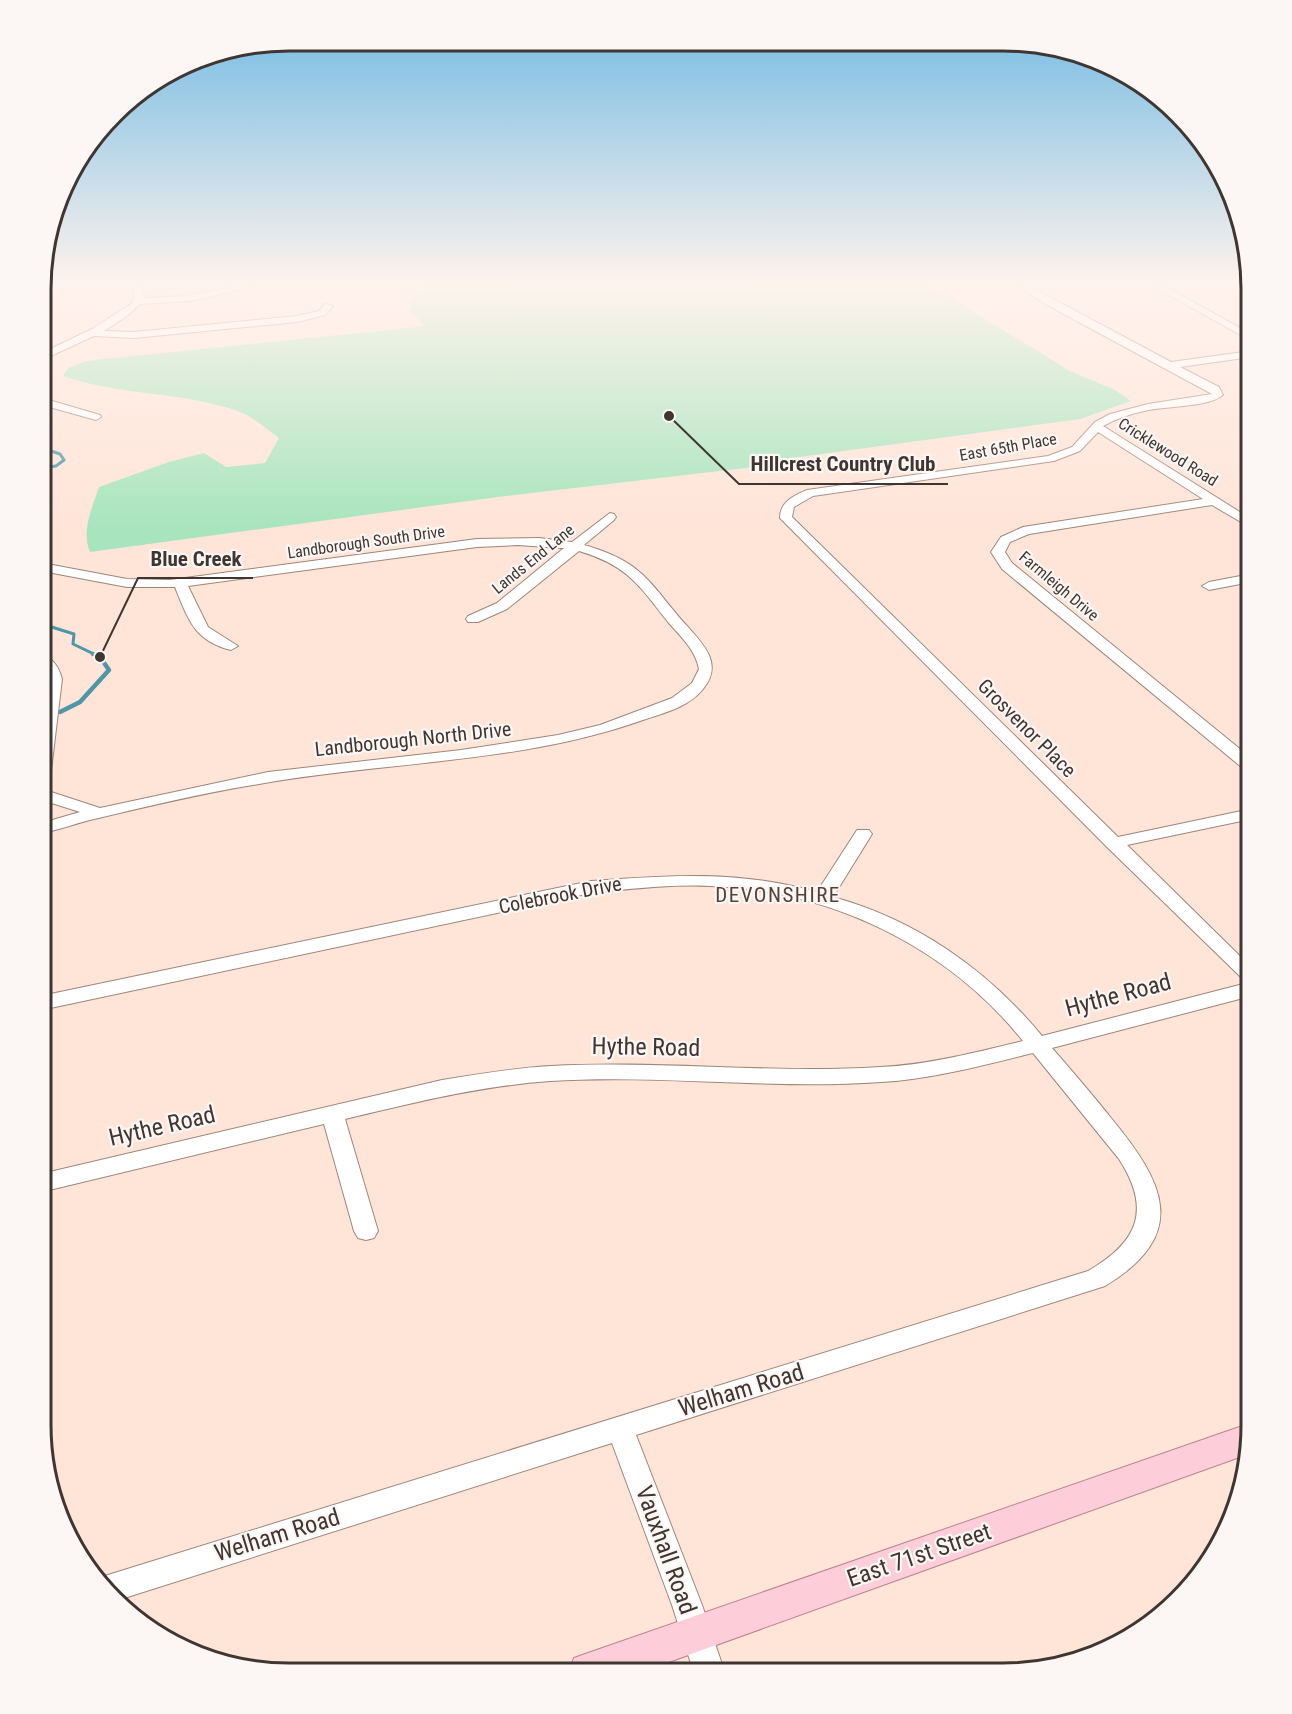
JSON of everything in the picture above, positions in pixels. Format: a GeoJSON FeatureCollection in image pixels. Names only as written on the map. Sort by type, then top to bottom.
{"type":"FeatureCollection","features":[{"type":"Feature","properties":{"kind":"main road","name":"East 71st Street"},"geometry":{"type":"LineString","coordinates":[[613,1663],[1240,1442]]}},
{"type":"Feature","properties":{"kind":"street","name":"East 65th Place"},"geometry":{"type":"LineString","coordinates":[[790,504],[807,494],[822,491],[1057,457],[1076,449],[1097,427],[1114,416],[1136,409],[1211,398],[1218,394],[1215,389],[1172,366]]}},
{"type":"Feature","properties":{"kind":"street"},"geometry":{"type":"LineString","coordinates":[[51,404],[96,417]]}},
{"type":"Feature","properties":{"kind":"street","name":"Cricklewood Road"},"geometry":{"type":"LineString","coordinates":[[1097,427],[1241,518]]}},
{"type":"Feature","properties":{"kind":"street","name":"Farmleigh Drive"},"geometry":{"type":"LineString","coordinates":[[1215,501],[1028,530],[1006,538],[1001,543],[998,552],[1007,566],[1241,758]]}},
{"type":"Feature","properties":{"kind":"street","name":"Grosvenor Place"},"geometry":{"type":"LineString","coordinates":[[790,504],[785,515],[791,526],[1241,968]]}},
{"type":"Feature","properties":{"kind":"street","name":"Lands End Lane"},"geometry":{"type":"LineString","coordinates":[[473,619],[502,606],[610,517]]}},
{"type":"Feature","properties":{"kind":"street","name":"Landborough South Drive"},"geometry":{"type":"LineString","coordinates":[[51,569],[127,583],[180,584],[477,543],[527,542],[575,547],[605,556],[629,568],[671,616]]}},
{"type":"Feature","properties":{"kind":"street"},"geometry":{"type":"LineString","coordinates":[[1209,586],[1241,580]]}},
{"type":"Feature","properties":{"kind":"street"},"geometry":{"type":"LineString","coordinates":[[180,584],[202,632],[215,641],[231,646]]}},
{"type":"Feature","properties":{"kind":"street","name":"Landborough North Drive"},"geometry":{"type":"LineString","coordinates":[[51,826],[99,813],[276,776],[477,755],[534,746],[635,719],[682,699],[697,688],[704,677],[706,669],[703,656],[671,616]]}},
{"type":"Feature","properties":{"kind":"street"},"geometry":{"type":"LineString","coordinates":[[51,668],[54,679],[51,704]]}},
{"type":"Feature","properties":{"kind":"street"},"geometry":{"type":"LineString","coordinates":[[51,797],[99,813]]}},
{"type":"Feature","properties":{"kind":"street"},"geometry":{"type":"LineString","coordinates":[[1113,843],[1241,816]]}},
{"type":"Feature","properties":{"kind":"street"},"geometry":{"type":"LineString","coordinates":[[821,900],[863,834]]}},
{"type":"Feature","properties":{"kind":"street","name":"Colebrook Drive"},"geometry":{"type":"LineString","coordinates":[[51,1001],[616,883],[668,880],[713,881],[777,889],[821,900],[893,927],[949,958],[993,994],[1037,1044]]}},
{"type":"Feature","properties":{"kind":"street","name":"Hythe Road"},"geometry":{"type":"LineString","coordinates":[[51,1181],[458,1084],[536,1074],[831,1077],[884,1075],[942,1067],[1241,992]]}},
{"type":"Feature","properties":{"kind":"street","name":"Welham Road"},"geometry":{"type":"LineString","coordinates":[[114,1586],[1096,1279],[1127,1260],[1140,1244],[1147,1227],[1149,1202],[1145,1183],[1127,1153],[1037,1044]]}},
{"type":"Feature","properties":{"kind":"street"},"geometry":{"type":"LineString","coordinates":[[332,1114],[366,1231]]}},
{"type":"Feature","properties":{"kind":"street","name":"Vauxhall Road"},"geometry":{"type":"LineString","coordinates":[[620,1428],[687,1605],[706,1663]]}},
{"type":"Feature","properties":{"kind":"green space"},"geometry":{"type":"Polygon","coordinates":[[[73,366],[1062,366],[1115,390],[1131,401],[1080,419],[784,459],[754,467],[498,497],[90,552],[87,528],[99,487],[169,462],[204,453],[226,467],[265,463],[279,438],[240,412],[196,400],[107,387],[63,376],[68,368],[73,366]]]}},
{"type":"Feature","properties":{"kind":"waterway"},"geometry":{"type":"LineString","coordinates":[[51,451],[60,454],[64,460],[51,467]]}},
{"type":"Feature","properties":{"kind":"waterway"},"geometry":{"type":"LineString","coordinates":[[51,627],[74,634],[73,644],[96,655]]}},
{"type":"Feature","properties":{"kind":"waterway"},"geometry":{"type":"LineString","coordinates":[[60,712],[80,702],[109,670],[100,657],[93,654]]}},
{"type":"Feature","properties":{"kind":"place","name":"Hillcrest Country Club"},"geometry":{"type":"Point","coordinates":[669,416]}},
{"type":"Feature","properties":{"kind":"place","name":"Blue Creek"},"geometry":{"type":"Point","coordinates":[100,657]}},
{"type":"Feature","properties":{"kind":"district","name":"DEVONSHIRE"},"geometry":{"type":"Point","coordinates":[778,895]}}]}
